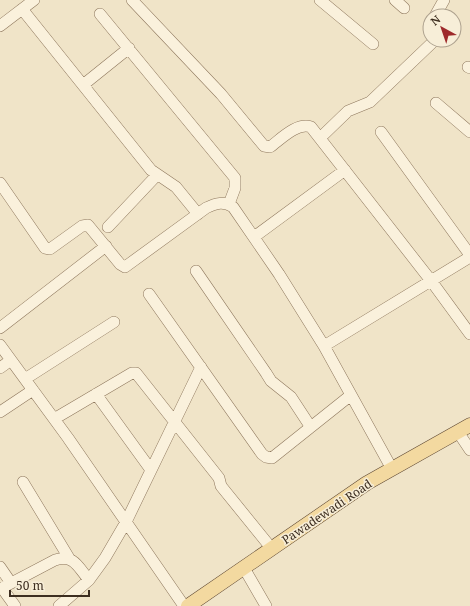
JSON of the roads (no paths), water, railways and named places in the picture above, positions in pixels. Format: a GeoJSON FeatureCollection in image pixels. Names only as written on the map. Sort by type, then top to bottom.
{"type":"FeatureCollection","features":[{"type":"Feature","properties":{"kind":"main road","name":"Pawadewadi Road"},"geometry":{"type":"LineString","coordinates":[[188,606],[367,484],[464,429]]}},
{"type":"Feature","properties":{"kind":"street"},"geometry":{"type":"LineString","coordinates":[[0,26],[34,0]]}},
{"type":"Feature","properties":{"kind":"street"},"geometry":{"type":"LineString","coordinates":[[132,0],[221,94],[264,146],[270,146],[292,131],[303,126],[311,127],[432,282],[470,334]]}},
{"type":"Feature","properties":{"kind":"street"},"geometry":{"type":"LineString","coordinates":[[320,0],[373,44]]}},
{"type":"Feature","properties":{"kind":"street"},"geometry":{"type":"LineString","coordinates":[[394,0],[404,8]]}},
{"type":"Feature","properties":{"kind":"street"},"geometry":{"type":"LineString","coordinates":[[22,9],[157,175],[176,187],[198,214]]}},
{"type":"Feature","properties":{"kind":"street"},"geometry":{"type":"LineString","coordinates":[[100,14],[235,178],[235,188],[229,204]]}},
{"type":"Feature","properties":{"kind":"street"},"geometry":{"type":"LineString","coordinates":[[83,85],[129,48]]}},
{"type":"Feature","properties":{"kind":"street"},"geometry":{"type":"LineString","coordinates":[[320,138],[348,111],[370,102],[427,48]]}},
{"type":"Feature","properties":{"kind":"street"},"geometry":{"type":"LineString","coordinates":[[436,103],[470,132]]}},
{"type":"Feature","properties":{"kind":"street"},"geometry":{"type":"LineString","coordinates":[[324,346],[432,282],[470,256],[382,132]]}},
{"type":"Feature","properties":{"kind":"street"},"geometry":{"type":"LineString","coordinates":[[254,237],[345,170]]}},
{"type":"Feature","properties":{"kind":"street"},"geometry":{"type":"LineString","coordinates":[[108,227],[157,175]]}},
{"type":"Feature","properties":{"kind":"street"},"geometry":{"type":"LineString","coordinates":[[0,183],[45,248],[50,249],[85,224],[91,226],[120,264],[125,267],[129,266],[198,214],[214,204],[229,204],[233,207],[279,274],[324,346],[392,469]]}},
{"type":"Feature","properties":{"kind":"street"},"geometry":{"type":"LineString","coordinates":[[0,328],[106,246]]}},
{"type":"Feature","properties":{"kind":"street"},"geometry":{"type":"LineString","coordinates":[[196,272],[271,381],[291,397],[310,426]]}},
{"type":"Feature","properties":{"kind":"street"},"geometry":{"type":"LineString","coordinates":[[149,294],[266,458],[272,458],[310,426],[351,395]]}},
{"type":"Feature","properties":{"kind":"street"},"geometry":{"type":"LineString","coordinates":[[25,379],[114,322]]}},
{"type":"Feature","properties":{"kind":"street"},"geometry":{"type":"LineString","coordinates":[[0,345],[54,419],[184,606]]}},
{"type":"Feature","properties":{"kind":"street"},"geometry":{"type":"LineString","coordinates":[[0,368],[11,360]]}},
{"type":"Feature","properties":{"kind":"street"},"geometry":{"type":"LineString","coordinates":[[59,606],[89,580],[105,558],[126,522],[201,367]]}},
{"type":"Feature","properties":{"kind":"street"},"geometry":{"type":"LineString","coordinates":[[54,419],[132,373],[136,373],[219,478],[221,486],[272,549]]}},
{"type":"Feature","properties":{"kind":"street"},"geometry":{"type":"LineString","coordinates":[[0,412],[33,390]]}},
{"type":"Feature","properties":{"kind":"street"},"geometry":{"type":"LineString","coordinates":[[96,394],[151,470]]}},
{"type":"Feature","properties":{"kind":"street"},"geometry":{"type":"LineString","coordinates":[[464,429],[470,450]]}},
{"type":"Feature","properties":{"kind":"street"},"geometry":{"type":"LineString","coordinates":[[23,482],[69,558],[89,580]]}},
{"type":"Feature","properties":{"kind":"street"},"geometry":{"type":"LineString","coordinates":[[4,586],[55,560],[69,558]]}},
{"type":"Feature","properties":{"kind":"street"},"geometry":{"type":"LineString","coordinates":[[0,567],[4,586],[15,606]]}},
{"type":"Feature","properties":{"kind":"street"},"geometry":{"type":"LineString","coordinates":[[244,568],[266,606]]}}]}
